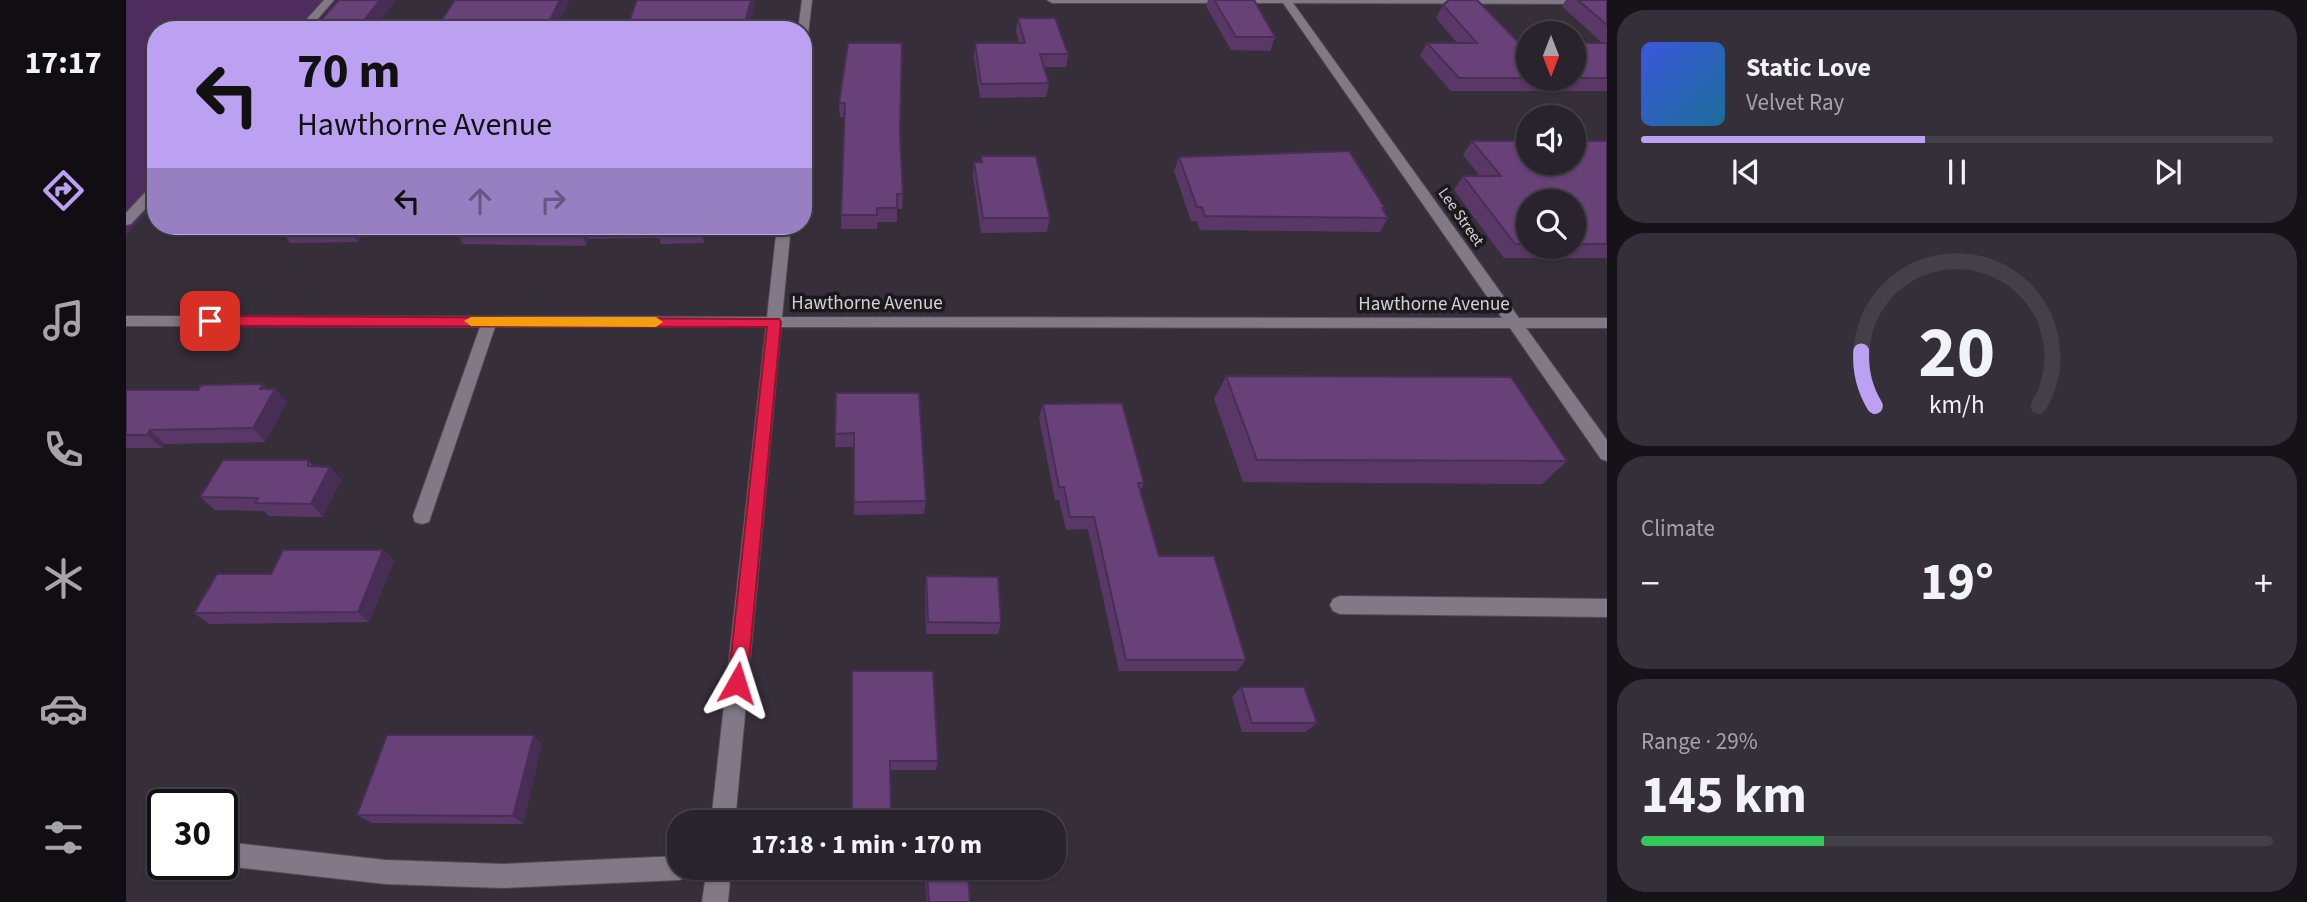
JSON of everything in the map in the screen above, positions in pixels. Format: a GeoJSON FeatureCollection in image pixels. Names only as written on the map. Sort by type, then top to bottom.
{"type":"FeatureCollection","features":[{"type":"Feature","properties":{"kind":"street"},"geometry":{"type":"LineString","coordinates":[[310,21],[329,0]]}},
{"type":"Feature","properties":{"kind":"street"},"geometry":{"type":"LineString","coordinates":[[805,21],[807,0]]}},
{"type":"Feature","properties":{"kind":"street"},"geometry":{"type":"LineString","coordinates":[[1052,0],[1607,1]]}},
{"type":"Feature","properties":{"kind":"street","name":"Lee Street"},"geometry":{"type":"LineString","coordinates":[[1286,0],[1607,454]]}},
{"type":"Feature","properties":{"kind":"street"},"geometry":{"type":"LineString","coordinates":[[126,221],[147,199]]}},
{"type":"Feature","properties":{"kind":"street"},"geometry":{"type":"LineString","coordinates":[[724,810],[783,235]]}},
{"type":"Feature","properties":{"kind":"street","name":"Hawthorne Avenue"},"geometry":{"type":"LineString","coordinates":[[126,321],[1607,323]]}},
{"type":"Feature","properties":{"kind":"street"},"geometry":{"type":"LineString","coordinates":[[422,516],[489,321]]}},
{"type":"Feature","properties":{"kind":"street"},"geometry":{"type":"LineString","coordinates":[[1340,605],[1607,608]]}},
{"type":"Feature","properties":{"kind":"street"},"geometry":{"type":"LineString","coordinates":[[238,855],[385,872],[503,876],[667,868]]}},
{"type":"Feature","properties":{"kind":"street"},"geometry":{"type":"LineString","coordinates":[[715,902],[718,880]]}},
{"type":"Feature","properties":{"kind":"shaded area"},"geometry":{"type":"Polygon","coordinates":[[[126,0],[336,0],[318,21],[147,21],[147,211],[126,235],[126,0]]]}},
{"type":"Feature","properties":{"kind":"building"},"geometry":{"type":"Polygon","coordinates":[[[339,0],[380,0],[363,21],[320,21],[339,0]]]}},
{"type":"Feature","properties":{"kind":"building"},"geometry":{"type":"Polygon","coordinates":[[[455,0],[560,0],[550,21],[441,21],[455,0]]]}},
{"type":"Feature","properties":{"kind":"building"},"geometry":{"type":"Polygon","coordinates":[[[637,0],[751,0],[745,21],[629,21],[637,0]]]}},
{"type":"Feature","properties":{"kind":"building"},"geometry":{"type":"Polygon","coordinates":[[[1214,0],[1254,0],[1275,37],[1236,37],[1214,0]]]}},
{"type":"Feature","properties":{"kind":"building"},"geometry":{"type":"Polygon","coordinates":[[[1449,0],[1477,0],[1516,40],[1516,78],[1459,78],[1427,43],[1477,43],[1443,5],[1449,0]]]}},
{"type":"Feature","properties":{"kind":"building"},"geometry":{"type":"Polygon","coordinates":[[[1578,0],[1607,0],[1607,25],[1578,0]]]}},
{"type":"Feature","properties":{"kind":"building"},"geometry":{"type":"Polygon","coordinates":[[[1018,18],[1055,18],[1068,54],[1040,54],[1049,83],[981,84],[975,43],[1025,43],[1018,18]]]}},
{"type":"Feature","properties":{"kind":"building"},"geometry":{"type":"Polygon","coordinates":[[[848,43],[902,43],[900,135],[903,194],[897,194],[897,208],[877,208],[877,215],[841,215],[845,103],[839,103],[848,43]]]}},
{"type":"Feature","properties":{"kind":"building"},"geometry":{"type":"Polygon","coordinates":[[[1586,43],[1607,43],[1607,78],[1586,78],[1586,43]]]}},
{"type":"Feature","properties":{"kind":"building"},"geometry":{"type":"Polygon","coordinates":[[[1472,141],[1516,141],[1516,175],[1586,175],[1586,141],[1607,141],[1607,244],[1586,244],[1586,189],[1516,189],[1515,244],[1463,176],[1501,176],[1472,141]]]}},
{"type":"Feature","properties":{"kind":"building"},"geometry":{"type":"Polygon","coordinates":[[[1349,151],[1385,208],[1382,208],[1388,218],[1205,216],[1202,207],[1197,207],[1179,157],[1349,151]]]}},
{"type":"Feature","properties":{"kind":"building"},"geometry":{"type":"Polygon","coordinates":[[[981,156],[1036,156],[1050,218],[983,218],[974,162],[982,162],[981,156]]]}},
{"type":"Feature","properties":{"kind":"building"},"geometry":{"type":"Polygon","coordinates":[[[1226,376],[1511,377],[1567,461],[1257,460],[1226,376]]]}},
{"type":"Feature","properties":{"kind":"building"},"geometry":{"type":"Polygon","coordinates":[[[263,384],[260,389],[275,389],[253,428],[150,430],[147,435],[126,435],[126,390],[198,390],[201,385],[263,384]]]}},
{"type":"Feature","properties":{"kind":"building"},"geometry":{"type":"Polygon","coordinates":[[[836,393],[919,393],[926,501],[854,502],[854,433],[835,434],[836,393]]]}},
{"type":"Feature","properties":{"kind":"building"},"geometry":{"type":"Polygon","coordinates":[[[1122,403],[1144,483],[1138,483],[1159,556],[1214,556],[1246,660],[1126,660],[1094,517],[1070,517],[1064,487],[1059,487],[1043,404],[1122,403]]]}},
{"type":"Feature","properties":{"kind":"building"},"geometry":{"type":"Polygon","coordinates":[[[223,460],[308,460],[308,466],[330,467],[311,504],[255,503],[258,498],[200,497],[223,460]]]}},
{"type":"Feature","properties":{"kind":"building"},"geometry":{"type":"Polygon","coordinates":[[[283,550],[383,550],[358,612],[194,613],[217,574],[271,574],[283,550]]]}},
{"type":"Feature","properties":{"kind":"building"},"geometry":{"type":"Polygon","coordinates":[[[926,576],[998,577],[1001,623],[928,622],[926,576]]]}},
{"type":"Feature","properties":{"kind":"building"},"geometry":{"type":"Polygon","coordinates":[[[852,671],[933,671],[938,761],[890,761],[891,810],[852,810],[852,671]]]}},
{"type":"Feature","properties":{"kind":"building"},"geometry":{"type":"Polygon","coordinates":[[[1241,687],[1304,687],[1317,723],[1252,723],[1241,687]]]}},
{"type":"Feature","properties":{"kind":"building"},"geometry":{"type":"Polygon","coordinates":[[[387,735],[534,735],[513,816],[357,815],[387,735]]]}},
{"type":"Feature","properties":{"kind":"building"},"geometry":{"type":"Polygon","coordinates":[[[927,880],[968,880],[970,902],[929,902],[927,880]]]}},
{"type":"Feature","properties":{"kind":"slow traffic"},"geometry":{"type":"LineString","coordinates":[[471,321],[656,322]]}},
{"type":"Feature","properties":{"kind":"route"},"geometry":{"type":"LineString","coordinates":[[210,321],[774,322],[737,683]]}}]}
